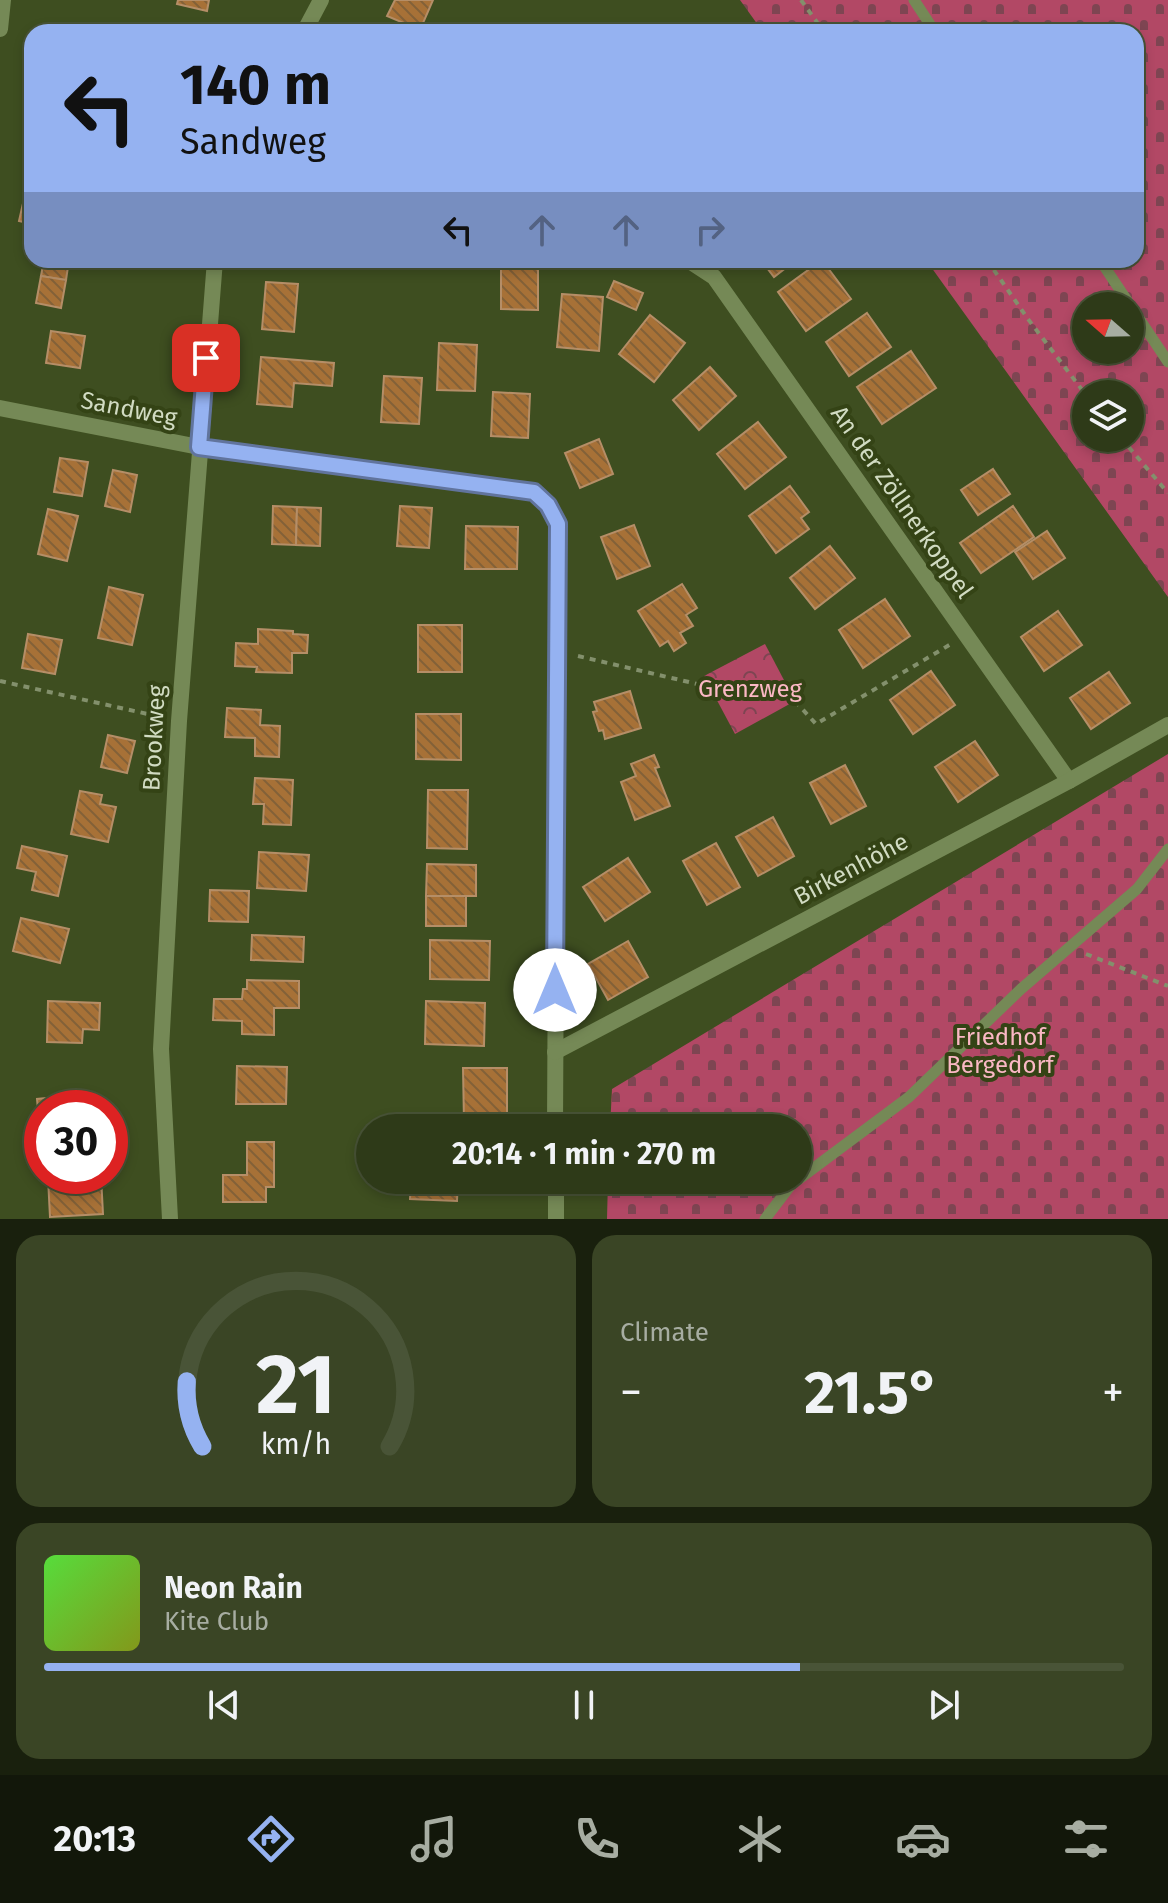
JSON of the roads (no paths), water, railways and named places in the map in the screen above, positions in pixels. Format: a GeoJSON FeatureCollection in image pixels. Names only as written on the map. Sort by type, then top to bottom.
{"type":"FeatureCollection","features":[{"type":"Feature","properties":{"kind":"street"},"geometry":{"type":"LineString","coordinates":[[0,29],[3,0]]}},
{"type":"Feature","properties":{"kind":"street"},"geometry":{"type":"LineString","coordinates":[[308,24],[321,0]]}},
{"type":"Feature","properties":{"kind":"street","name":"Brookweg"},"geometry":{"type":"LineString","coordinates":[[170,1219],[161,1049],[179,721],[214,268]]}},
{"type":"Feature","properties":{"kind":"street","name":"An der Zöllnerkoppel"},"geometry":{"type":"LineString","coordinates":[[700,268],[714,277],[1069,781]]}},
{"type":"Feature","properties":{"kind":"street","name":"Sandweg"},"geometry":{"type":"LineString","coordinates":[[0,408],[199,447],[534,492],[548,505],[558,524],[555,1052]]}},
{"type":"Feature","properties":{"kind":"street","name":"Birkenhöhe"},"geometry":{"type":"LineString","coordinates":[[555,1052],[1069,781],[1168,725]]}},
{"type":"Feature","properties":{"kind":"street"},"geometry":{"type":"LineString","coordinates":[[555,1052],[555,1114]]}},
{"type":"Feature","properties":{"kind":"street"},"geometry":{"type":"LineString","coordinates":[[556,1194],[556,1219]]}},
{"type":"Feature","properties":{"kind":"lane"},"geometry":{"type":"LineString","coordinates":[[914,0],[930,24]]}},
{"type":"Feature","properties":{"kind":"lane"},"geometry":{"type":"LineString","coordinates":[[1105,268],[1168,362]]}},
{"type":"Feature","properties":{"kind":"lane"},"geometry":{"type":"LineString","coordinates":[[765,1219],[791,1185],[909,1097],[1021,989],[1137,889],[1168,849]]}},
{"type":"Feature","properties":{"kind":"park label","name":"Grenzweg"},"geometry":{"type":"Point","coordinates":[750,689]}},
{"type":"Feature","properties":{"kind":"park label","name":"Friedhof Bergedorf"},"geometry":{"type":"Point","coordinates":[1000,1051]}}]}
